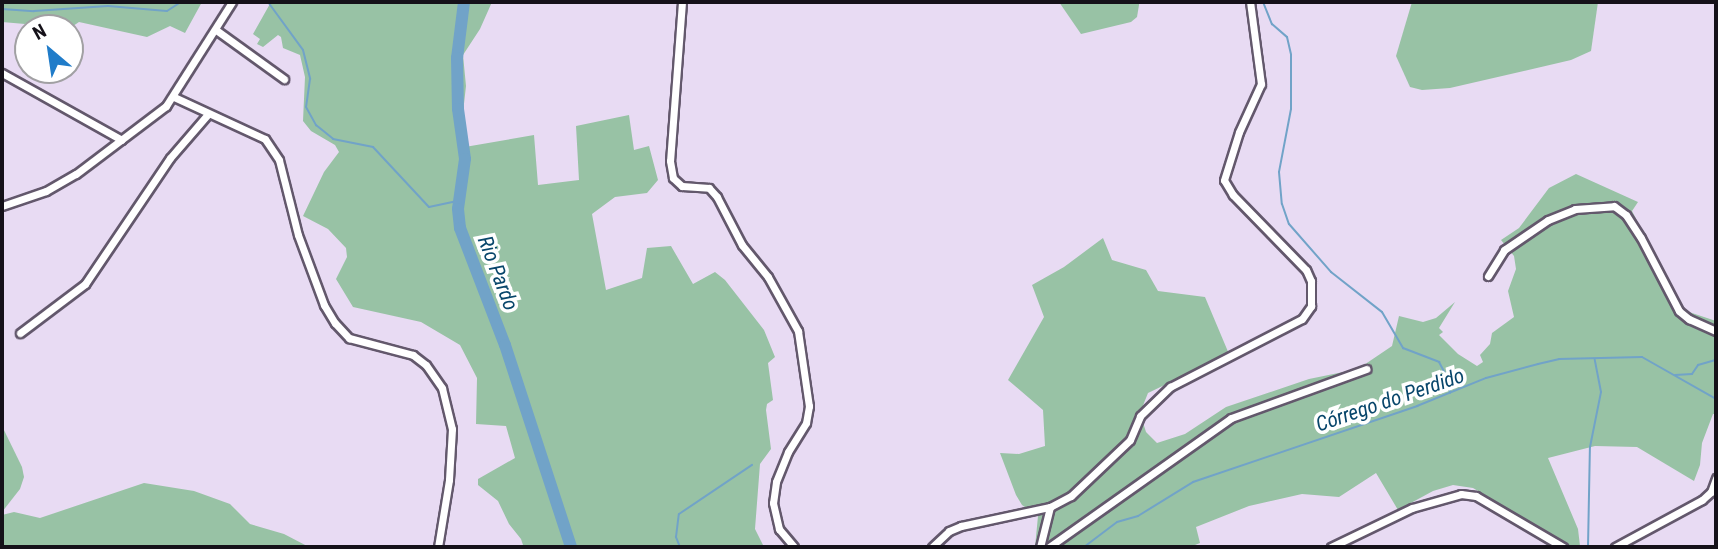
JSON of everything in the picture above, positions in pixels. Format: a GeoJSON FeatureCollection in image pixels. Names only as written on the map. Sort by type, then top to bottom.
{"type":"FeatureCollection","features":[{"type":"Feature","properties":{"kind":"street"},"geometry":{"type":"LineString","coordinates":[[2,206],[46,191],[122,140],[174,97],[232,2]]}},
{"type":"Feature","properties":{"kind":"street"},"geometry":{"type":"LineString","coordinates":[[682,2],[670,161],[673,178],[682,186],[709,188],[717,197],[742,245],[768,277],[798,331],[809,406],[806,424],[788,452],[776,482],[773,503],[779,529],[794,547]]}},
{"type":"Feature","properties":{"kind":"street"},"geometry":{"type":"LineString","coordinates":[[932,547],[949,531],[961,526],[1050,507],[1071,496],[1130,440],[1140,416],[1170,387],[1302,318],[1311,306],[1312,292],[1306,271],[1233,195],[1224,180],[1239,132],[1261,85],[1250,2]]}},
{"type":"Feature","properties":{"kind":"street"},"geometry":{"type":"LineString","coordinates":[[216,30],[284,79]]}},
{"type":"Feature","properties":{"kind":"street"},"geometry":{"type":"LineString","coordinates":[[2,73],[122,140]]}},
{"type":"Feature","properties":{"kind":"street"},"geometry":{"type":"LineString","coordinates":[[174,97],[265,139],[279,160],[298,234],[324,305],[335,323],[349,338],[413,355],[426,365],[442,388],[452,429],[449,480],[437,547]]}},
{"type":"Feature","properties":{"kind":"street"},"geometry":{"type":"LineString","coordinates":[[20,332],[85,284],[162,169],[208,114]]}},
{"type":"Feature","properties":{"kind":"street"},"geometry":{"type":"LineString","coordinates":[[1488,276],[1504,250],[1548,220],[1575,209],[1614,206],[1626,215],[1641,239],[1679,311],[1689,319],[1716,331]]}},
{"type":"Feature","properties":{"kind":"street"},"geometry":{"type":"LineString","coordinates":[[1049,547],[1231,418],[1366,369]]}},
{"type":"Feature","properties":{"kind":"street"},"geometry":{"type":"LineString","coordinates":[[1615,547],[1702,500],[1711,492],[1716,478]]}},
{"type":"Feature","properties":{"kind":"street"},"geometry":{"type":"LineString","coordinates":[[1331,547],[1412,508],[1461,494],[1476,496],[1563,547]]}},
{"type":"Feature","properties":{"kind":"street"},"geometry":{"type":"LineString","coordinates":[[1040,547],[1050,507]]}},
{"type":"Feature","properties":{"kind":"green space"},"geometry":{"type":"Polygon","coordinates":[[[2,2],[202,2],[185,33],[170,26],[147,37],[84,23],[84,14],[14,14],[14,23],[2,22],[2,2]]]}},
{"type":"Feature","properties":{"kind":"green space"},"geometry":{"type":"Polygon","coordinates":[[[271,2],[492,2],[480,29],[463,55],[466,86],[459,148],[534,135],[538,185],[579,180],[576,126],[629,115],[634,150],[649,146],[658,180],[647,193],[615,197],[592,214],[606,290],[642,278],[647,248],[671,246],[693,284],[715,272],[725,280],[764,330],[775,357],[768,363],[773,400],[767,404],[766,410],[771,449],[760,464],[755,529],[764,547],[520,547],[523,545],[521,539],[509,524],[498,501],[478,485],[478,479],[515,458],[506,426],[476,424],[477,378],[460,345],[421,322],[353,307],[336,279],[347,257],[346,248],[328,229],[303,216],[324,172],[339,152],[335,145],[311,131],[303,121],[305,77],[300,55],[283,48],[278,35],[263,47],[257,44],[260,39],[253,34],[271,2]]]}},
{"type":"Feature","properties":{"kind":"green space"},"geometry":{"type":"Polygon","coordinates":[[[1059,2],[1139,2],[1139,5],[1137,17],[1131,22],[1081,34],[1059,2]]]}},
{"type":"Feature","properties":{"kind":"green space"},"geometry":{"type":"Polygon","coordinates":[[[1412,2],[1598,2],[1591,51],[1571,60],[1450,88],[1422,90],[1410,87],[1396,56],[1412,2]]]}},
{"type":"Feature","properties":{"kind":"green space"},"geometry":{"type":"Polygon","coordinates":[[[1576,174],[1638,202],[1632,211],[1677,298],[1686,311],[1716,321],[1716,414],[1713,414],[1702,443],[1700,465],[1694,481],[1637,447],[1595,446],[1548,458],[1578,529],[1580,546],[1570,546],[1473,488],[1453,485],[1433,491],[1398,510],[1376,473],[1339,497],[1302,494],[1249,506],[1196,527],[1200,543],[1190,547],[1035,547],[1038,516],[1022,505],[1000,453],[1019,454],[1045,446],[1043,410],[1008,380],[1044,317],[1032,285],[1064,267],[1103,238],[1112,260],[1146,270],[1158,291],[1205,297],[1229,354],[1148,393],[1140,413],[1146,432],[1157,443],[1185,434],[1226,407],[1309,379],[1358,369],[1392,346],[1399,316],[1423,322],[1436,318],[1455,302],[1439,328],[1443,332],[1439,335],[1458,354],[1477,366],[1483,362],[1480,355],[1490,344],[1492,333],[1514,317],[1508,291],[1516,269],[1514,256],[1501,240],[1519,228],[1549,188],[1576,174]]]}},
{"type":"Feature","properties":{"kind":"green space"},"geometry":{"type":"Polygon","coordinates":[[[2,426],[22,467],[24,477],[20,489],[2,512],[2,426]]]}},
{"type":"Feature","properties":{"kind":"green space"},"geometry":{"type":"Polygon","coordinates":[[[144,483],[194,491],[230,504],[250,524],[284,534],[309,547],[2,547],[2,515],[14,512],[40,518],[144,483]]]}},
{"type":"Feature","properties":{"kind":"waterway"},"geometry":{"type":"LineString","coordinates":[[2,9],[34,11],[108,6],[167,11],[181,2]]}},
{"type":"Feature","properties":{"kind":"waterway"},"geometry":{"type":"LineString","coordinates":[[268,2],[303,50],[310,79],[306,107],[316,125],[333,139],[373,147],[429,207],[458,201]]}},
{"type":"Feature","properties":{"kind":"waterway","name":"Rio Pardo"},"geometry":{"type":"LineString","coordinates":[[464,2],[457,58],[458,109],[465,159],[458,209],[460,228],[505,345],[571,547]]}},
{"type":"Feature","properties":{"kind":"waterway"},"geometry":{"type":"LineString","coordinates":[[1263,2],[1272,24],[1287,37],[1291,55],[1291,109],[1279,172],[1282,204],[1289,224],[1331,272],[1382,312],[1403,348],[1439,362],[1449,381],[1450,393]]}},
{"type":"Feature","properties":{"kind":"waterway","name":"Córrego do Perdido"},"geometry":{"type":"LineString","coordinates":[[1084,547],[1117,522],[1138,516],[1193,482],[1417,406],[1486,378],[1559,359],[1642,357],[1716,399]]}},
{"type":"Feature","properties":{"kind":"waterway"},"geometry":{"type":"LineString","coordinates":[[1588,547],[1590,447],[1601,392],[1595,360]]}},
{"type":"Feature","properties":{"kind":"waterway"},"geometry":{"type":"LineString","coordinates":[[1675,375],[1692,374],[1698,365],[1716,360]]}},
{"type":"Feature","properties":{"kind":"waterway"},"geometry":{"type":"LineString","coordinates":[[680,547],[676,537],[679,514],[752,465]]}}]}
